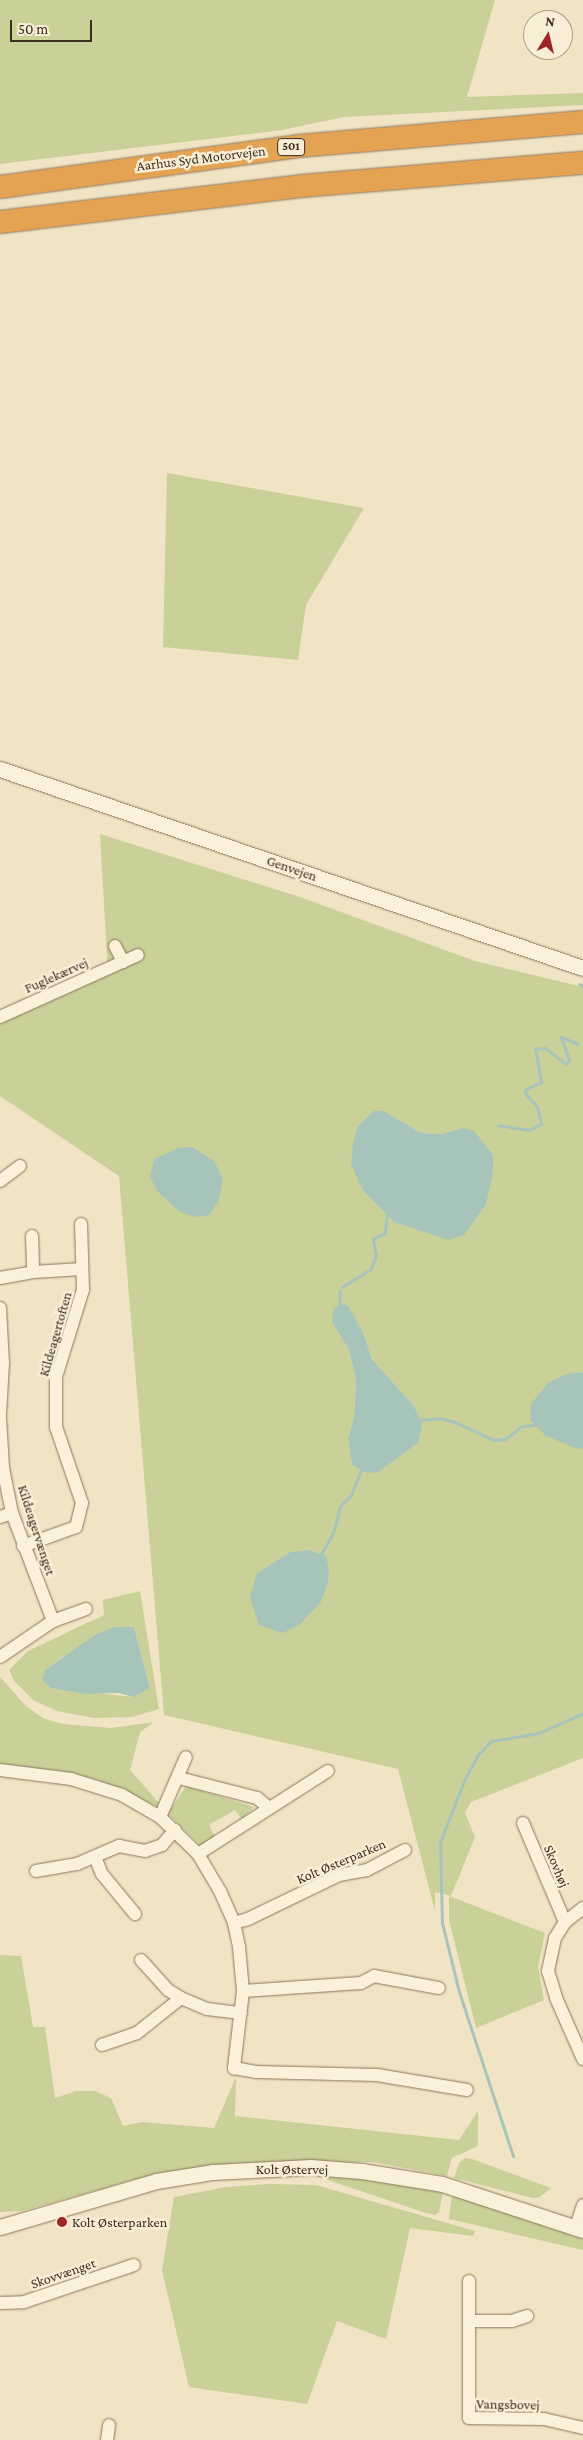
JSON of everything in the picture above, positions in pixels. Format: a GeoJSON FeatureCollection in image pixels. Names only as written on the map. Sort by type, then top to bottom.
{"type":"FeatureCollection","features":[{"type":"Feature","properties":{"kind":"highway","name":"Aarhus Syd Motorvejen"},"geometry":{"type":"LineString","coordinates":[[0,187],[298,146],[583,122]]}},
{"type":"Feature","properties":{"kind":"highway"},"geometry":{"type":"LineString","coordinates":[[0,222],[301,186],[583,163]]}},
{"type":"Feature","properties":{"kind":"street","name":"Genvejen"},"geometry":{"type":"LineString","coordinates":[[0,769],[583,968]]}},
{"type":"Feature","properties":{"kind":"street"},"geometry":{"type":"LineString","coordinates":[[115,946],[123,962]]}},
{"type":"Feature","properties":{"kind":"street","name":"Fuglekærvej"},"geometry":{"type":"LineString","coordinates":[[0,1016],[138,955]]}},
{"type":"Feature","properties":{"kind":"street"},"geometry":{"type":"LineString","coordinates":[[0,1181],[20,1166]]}},
{"type":"Feature","properties":{"kind":"street","name":"Kildeagertoften"},"geometry":{"type":"LineString","coordinates":[[23,1546],[76,1528],[82,1503],[56,1427],[56,1377],[83,1290],[80,1224]]}},
{"type":"Feature","properties":{"kind":"street"},"geometry":{"type":"LineString","coordinates":[[32,1236],[33,1272]]}},
{"type":"Feature","properties":{"kind":"street","name":"Kildeagertoften"},"geometry":{"type":"LineString","coordinates":[[0,1278],[33,1272],[82,1269]]}},
{"type":"Feature","properties":{"kind":"street","name":"Kildeagervænget"},"geometry":{"type":"LineString","coordinates":[[0,1308],[3,1363],[0,1416],[6,1515],[23,1546],[53,1621]]}},
{"type":"Feature","properties":{"kind":"street"},"geometry":{"type":"LineString","coordinates":[[0,1657],[53,1621],[86,1609]]}},
{"type":"Feature","properties":{"kind":"street"},"geometry":{"type":"LineString","coordinates":[[160,1818],[179,1778],[186,1757]]}},
{"type":"Feature","properties":{"kind":"street"},"geometry":{"type":"LineString","coordinates":[[0,1770],[96,1785],[147,1808],[175,1830],[198,1854],[220,1891],[234,1923],[243,1991],[234,2068],[256,2072],[377,2075],[467,2090]]}},
{"type":"Feature","properties":{"kind":"street"},"geometry":{"type":"LineString","coordinates":[[198,1854],[268,1807],[328,1771]]}},
{"type":"Feature","properties":{"kind":"street"},"geometry":{"type":"LineString","coordinates":[[179,1778],[257,1798],[268,1807]]}},
{"type":"Feature","properties":{"kind":"street","name":"Skovhøj"},"geometry":{"type":"LineString","coordinates":[[523,1823],[565,1922]]}},
{"type":"Feature","properties":{"kind":"street"},"geometry":{"type":"LineString","coordinates":[[36,1870],[95,1857],[119,1846],[145,1851],[162,1845],[175,1830]]}},
{"type":"Feature","properties":{"kind":"street","name":"Kolt Østerparken"},"geometry":{"type":"LineString","coordinates":[[234,1923],[248,1919],[339,1875],[366,1870],[405,1850]]}},
{"type":"Feature","properties":{"kind":"street"},"geometry":{"type":"LineString","coordinates":[[95,1857],[102,1874],[135,1914]]}},
{"type":"Feature","properties":{"kind":"street"},"geometry":{"type":"LineString","coordinates":[[583,1908],[565,1922],[550,1950],[548,1971],[556,1998],[583,2059]]}},
{"type":"Feature","properties":{"kind":"street"},"geometry":{"type":"LineString","coordinates":[[141,1960],[168,1990],[181,1998],[207,2009],[241,2013]]}},
{"type":"Feature","properties":{"kind":"street"},"geometry":{"type":"LineString","coordinates":[[243,1991],[361,1983],[374,1976],[439,1988]]}},
{"type":"Feature","properties":{"kind":"street"},"geometry":{"type":"LineString","coordinates":[[102,2045],[138,2033],[181,1998]]}},
{"type":"Feature","properties":{"kind":"street","name":"Kolt Østervej"},"geometry":{"type":"LineString","coordinates":[[0,2227],[156,2181],[214,2172],[311,2167],[362,2171],[442,2184],[579,2229]]}},
{"type":"Feature","properties":{"kind":"street"},"geometry":{"type":"LineString","coordinates":[[579,2229],[583,2205]]}},
{"type":"Feature","properties":{"kind":"street","name":"Skovvænget"},"geometry":{"type":"LineString","coordinates":[[0,2303],[24,2302],[134,2265]]}},
{"type":"Feature","properties":{"kind":"street","name":"Vangsbovej"},"geometry":{"type":"LineString","coordinates":[[469,2281],[469,2418],[534,2418],[583,2428]]}},
{"type":"Feature","properties":{"kind":"street"},"geometry":{"type":"LineString","coordinates":[[469,2321],[512,2321],[527,2316]]}},
{"type":"Feature","properties":{"kind":"street"},"geometry":{"type":"LineString","coordinates":[[107,2440],[108,2425]]}},
{"type":"Feature","properties":{"kind":"green space"},"geometry":{"type":"Polygon","coordinates":[[[0,0],[495,0],[467,97],[583,93],[583,105],[344,117],[282,130],[0,164],[0,0]]]}},
{"type":"Feature","properties":{"kind":"green space"},"geometry":{"type":"Polygon","coordinates":[[[167,473],[364,508],[306,605],[298,660],[163,647],[167,473]]]}},
{"type":"Feature","properties":{"kind":"green space"},"geometry":{"type":"Polygon","coordinates":[[[100,834],[300,897],[475,961],[583,987],[583,1372],[578,1372],[546,1436],[583,1448],[583,1758],[471,1802],[465,1813],[475,1837],[451,1896],[435,1892],[435,1911],[398,1769],[164,1715],[119,1176],[0,1096],[0,1021],[108,974],[100,834]],[[373,1111],[358,1126],[363,1191],[394,1222],[416,1228],[462,1128],[441,1134],[421,1133],[384,1111],[373,1111]],[[332,1322],[349,1350],[356,1381],[354,1416],[348,1439],[352,1465],[366,1473],[419,1442],[422,1423],[414,1406],[372,1359],[364,1335],[332,1322]],[[309,1550],[290,1552],[257,1573],[321,1602],[328,1584],[329,1570],[309,1550]]]}},
{"type":"Feature","properties":{"kind":"green space"},"geometry":{"type":"Polygon","coordinates":[[[140,1591],[159,1709],[132,1717],[94,1718],[57,1711],[33,1700],[14,1681],[9,1670],[28,1651],[104,1615],[103,1600],[140,1591]],[[134,1627],[63,1657],[45,1670],[51,1688],[133,1697],[150,1687],[134,1627]]]}},
{"type":"Feature","properties":{"kind":"green space"},"geometry":{"type":"Polygon","coordinates":[[[0,1677],[26,1706],[43,1718],[62,1724],[111,1728],[154,1722],[140,1732],[130,1770],[160,1804],[159,1807],[98,1780],[63,1772],[0,1765],[0,1677]]]}},
{"type":"Feature","properties":{"kind":"green space"},"geometry":{"type":"Polygon","coordinates":[[[186,1786],[254,1807],[242,1819],[235,1810],[209,1825],[215,1837],[200,1845],[168,1814],[186,1786]]]}},
{"type":"Feature","properties":{"kind":"green space"},"geometry":{"type":"Polygon","coordinates":[[[449,1896],[545,1933],[538,1967],[544,2000],[476,2028],[449,1920],[449,1896]]]}},
{"type":"Feature","properties":{"kind":"green space"},"geometry":{"type":"Polygon","coordinates":[[[0,1955],[21,1956],[33,2027],[45,2027],[55,2098],[76,2091],[95,2091],[111,2098],[123,2126],[142,2122],[214,2128],[236,2077],[235,2116],[459,2140],[478,2111],[478,2146],[452,2158],[447,2176],[373,2162],[238,2163],[140,2178],[22,2211],[0,2212],[0,1955]]]}},
{"type":"Feature","properties":{"kind":"green space"},"geometry":{"type":"Polygon","coordinates":[[[465,2158],[551,2188],[540,2197],[533,2198],[454,2178],[459,2163],[465,2158]]]}},
{"type":"Feature","properties":{"kind":"green space"},"geometry":{"type":"Polygon","coordinates":[[[310,2174],[383,2179],[443,2193],[439,2212],[435,2215],[426,2213],[310,2174]]]}},
{"type":"Feature","properties":{"kind":"green space"},"geometry":{"type":"Polygon","coordinates":[[[270,2184],[316,2185],[475,2231],[473,2236],[410,2228],[386,2339],[337,2321],[307,2404],[189,2387],[162,2270],[174,2197],[226,2187],[270,2184]]]}},
{"type":"Feature","properties":{"kind":"green space"},"geometry":{"type":"Polygon","coordinates":[[[452,2194],[583,2239],[583,2250],[449,2219],[452,2194]]]}},
{"type":"Feature","properties":{"kind":"water"},"geometry":{"type":"Polygon","coordinates":[[[373,1111],[384,1111],[421,1133],[441,1134],[462,1128],[474,1131],[493,1155],[493,1172],[486,1204],[464,1235],[449,1240],[394,1222],[363,1191],[351,1164],[353,1143],[358,1126],[373,1111]]]}},
{"type":"Feature","properties":{"kind":"water"},"geometry":{"type":"Polygon","coordinates":[[[192,1147],[214,1161],[223,1179],[218,1202],[209,1215],[197,1217],[180,1212],[158,1192],[150,1177],[154,1159],[178,1148],[192,1147]]]}},
{"type":"Feature","properties":{"kind":"water"},"geometry":{"type":"Polygon","coordinates":[[[344,1304],[349,1307],[364,1335],[372,1359],[414,1406],[422,1423],[419,1442],[378,1472],[366,1473],[352,1465],[348,1439],[354,1416],[356,1381],[349,1350],[332,1322],[334,1308],[344,1304]]]}},
{"type":"Feature","properties":{"kind":"water"},"geometry":{"type":"Polygon","coordinates":[[[583,1372],[583,1448],[578,1449],[546,1436],[530,1420],[531,1404],[548,1383],[567,1374],[583,1372]]]}},
{"type":"Feature","properties":{"kind":"water"},"geometry":{"type":"Polygon","coordinates":[[[309,1550],[326,1556],[329,1570],[328,1584],[321,1602],[300,1624],[283,1633],[259,1625],[250,1598],[257,1573],[290,1552],[309,1550]]]}},
{"type":"Feature","properties":{"kind":"water"},"geometry":{"type":"Polygon","coordinates":[[[114,1627],[134,1627],[150,1688],[133,1697],[119,1693],[86,1694],[51,1688],[42,1680],[45,1670],[95,1635],[114,1627]]]}},
{"type":"Feature","properties":{"kind":"waterway"},"geometry":{"type":"LineString","coordinates":[[579,984],[583,986]]}},
{"type":"Feature","properties":{"kind":"waterway"},"geometry":{"type":"LineString","coordinates":[[498,1125],[529,1130],[541,1124],[537,1107],[525,1093],[526,1089],[541,1082],[535,1049],[545,1048],[566,1064],[569,1060],[561,1037],[578,1044]]}},
{"type":"Feature","properties":{"kind":"waterway"},"geometry":{"type":"LineString","coordinates":[[342,1287],[371,1269],[376,1255],[373,1239],[385,1233],[387,1214]]}},
{"type":"Feature","properties":{"kind":"waterway"},"geometry":{"type":"LineString","coordinates":[[339,1304],[340,1291]]}},
{"type":"Feature","properties":{"kind":"waterway"},"geometry":{"type":"LineString","coordinates":[[420,1420],[440,1418],[455,1422],[494,1440],[505,1439],[522,1426],[534,1425]]}},
{"type":"Feature","properties":{"kind":"waterway"},"geometry":{"type":"LineString","coordinates":[[321,1554],[333,1533],[340,1506],[351,1495],[361,1470]]}},
{"type":"Feature","properties":{"kind":"waterway"},"geometry":{"type":"LineString","coordinates":[[513,2156],[459,1992],[442,1923],[440,1842],[465,1779],[478,1755],[491,1741],[539,1733],[583,1713]]}},
{"type":"Feature","properties":{"kind":"place","name":"Kolt Østerparken"},"geometry":{"type":"Point","coordinates":[62,2222]}}]}
